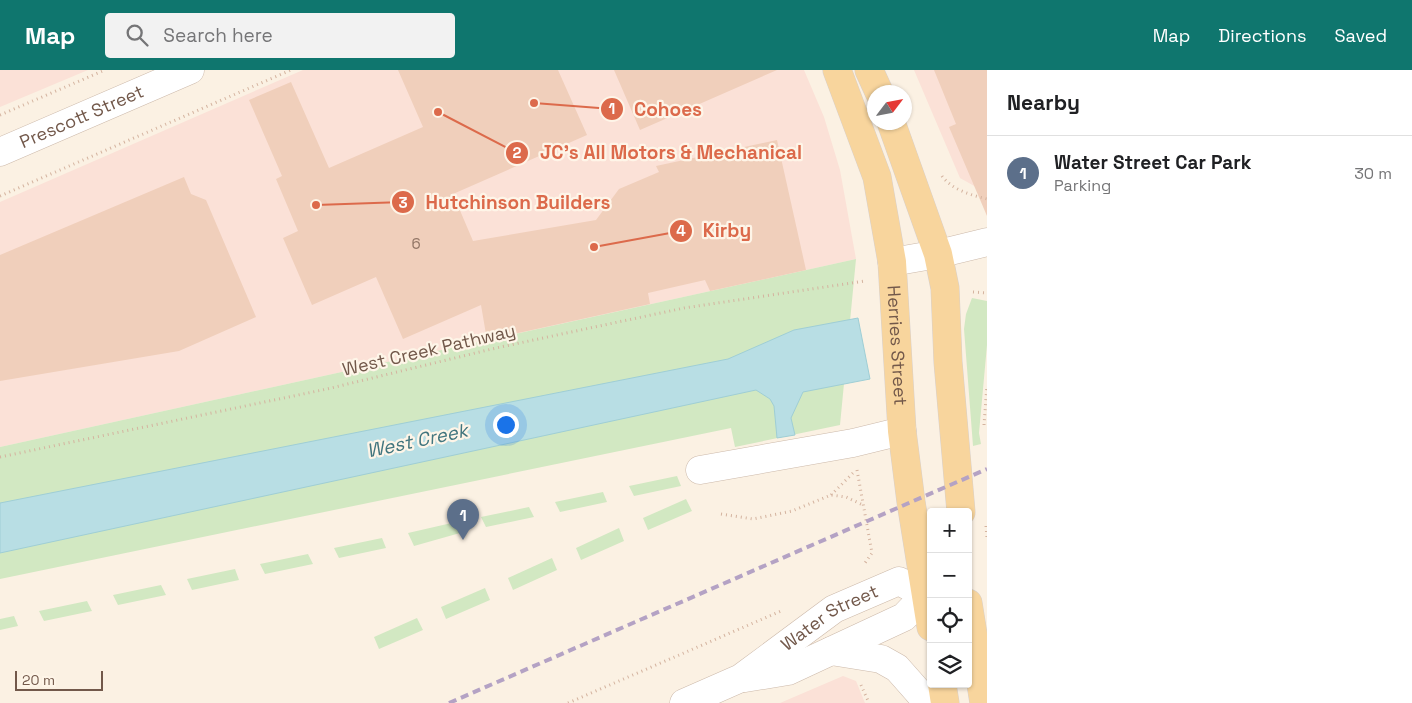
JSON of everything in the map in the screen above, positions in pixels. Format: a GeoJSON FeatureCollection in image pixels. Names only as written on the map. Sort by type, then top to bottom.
{"type":"FeatureCollection","features":[{"type":"Feature","properties":{"kind":"main road","name":"Herries Street"},"geometry":{"type":"LineString","coordinates":[[837,70],[877,177],[892,262],[902,431],[927,589]]}},
{"type":"Feature","properties":{"kind":"main road"},"geometry":{"type":"LineString","coordinates":[[869,70],[876,85]]}},
{"type":"Feature","properties":{"kind":"main road"},"geometry":{"type":"LineString","coordinates":[[894,130],[938,254],[945,288],[948,362],[961,508]]}},
{"type":"Feature","properties":{"kind":"main road"},"geometry":{"type":"LineString","coordinates":[[972,628],[984,703]]}},
{"type":"Feature","properties":{"kind":"main road"},"geometry":{"type":"LineString","coordinates":[[943,688],[945,703]]}},
{"type":"Feature","properties":{"kind":"street","name":"Prescott Street"},"geometry":{"type":"LineString","coordinates":[[0,152],[190,70]]}},
{"type":"Feature","properties":{"kind":"street"},"geometry":{"type":"LineString","coordinates":[[892,262],[938,254],[987,242]]}},
{"type":"Feature","properties":{"kind":"street"},"geometry":{"type":"LineString","coordinates":[[700,470],[853,443],[902,431]]}},
{"type":"Feature","properties":{"kind":"street","name":"Water Street"},"geometry":{"type":"LineString","coordinates":[[684,703],[741,678],[834,609],[900,581],[927,594]]}},
{"type":"Feature","properties":{"kind":"street","name":"Water Street"},"geometry":{"type":"LineString","coordinates":[[741,678],[788,671],[904,617],[927,596]]}},
{"type":"Feature","properties":{"kind":"street","name":"Water Street"},"geometry":{"type":"LineString","coordinates":[[831,650],[881,659],[898,668],[928,703]]}},
{"type":"Feature","properties":{"kind":"path"},"geometry":{"type":"LineString","coordinates":[[0,115],[105,70]]}},
{"type":"Feature","properties":{"kind":"path"},"geometry":{"type":"LineString","coordinates":[[0,196],[291,70]]}},
{"type":"Feature","properties":{"kind":"path"},"geometry":{"type":"LineString","coordinates":[[968,194],[987,199]]}},
{"type":"Feature","properties":{"kind":"path","name":"West Creek Pathway"},"geometry":{"type":"LineString","coordinates":[[0,457],[326,389],[496,348],[684,308],[867,281]]}},
{"type":"Feature","properties":{"kind":"path"},"geometry":{"type":"LineString","coordinates":[[984,429],[987,385]]}},
{"type":"Feature","properties":{"kind":"path"},"geometry":{"type":"LineString","coordinates":[[721,514],[753,519],[792,511],[831,495],[857,469]]}},
{"type":"Feature","properties":{"kind":"path"},"geometry":{"type":"LineString","coordinates":[[831,495],[846,497],[863,505]]}},
{"type":"Feature","properties":{"kind":"path"},"geometry":{"type":"LineString","coordinates":[[568,703],[782,610]]}},
{"type":"Feature","properties":{"kind":"path"},"geometry":{"type":"LineString","coordinates":[[859,682],[869,703]]}},
{"type":"Feature","properties":{"kind":"shaded area"},"geometry":{"type":"Polygon","coordinates":[[[0,70],[88,70],[0,107],[0,70]]]}},
{"type":"Feature","properties":{"kind":"shaded area"},"geometry":{"type":"Polygon","coordinates":[[[303,70],[804,70],[824,117],[840,170],[856,259],[0,447],[0,202],[303,70]]]}},
{"type":"Feature","properties":{"kind":"shaded area"},"geometry":{"type":"Polygon","coordinates":[[[914,70],[987,70],[985,192],[960,178],[914,70]]]}},
{"type":"Feature","properties":{"kind":"shaded area"},"geometry":{"type":"Polygon","coordinates":[[[843,676],[856,681],[865,703],[780,703],[843,676]]]}},
{"type":"Feature","properties":{"kind":"green space"},"geometry":{"type":"Polygon","coordinates":[[[856,259],[840,425],[735,447],[731,428],[0,579],[0,447],[856,259]]]}},
{"type":"Feature","properties":{"kind":"green space"},"geometry":{"type":"Polygon","coordinates":[[[972,298],[987,301],[987,345],[979,433],[981,444],[973,446],[964,329],[966,314],[972,298]]]}},
{"type":"Feature","properties":{"kind":"green space"},"geometry":{"type":"Polygon","coordinates":[[[677,476],[681,486],[634,496],[629,486],[677,476]]]}},
{"type":"Feature","properties":{"kind":"green space"},"geometry":{"type":"Polygon","coordinates":[[[603,492],[607,502],[560,512],[555,502],[603,492]]]}},
{"type":"Feature","properties":{"kind":"green space"},"geometry":{"type":"Polygon","coordinates":[[[686,499],[692,511],[648,530],[643,518],[686,499]]]}},
{"type":"Feature","properties":{"kind":"green space"},"geometry":{"type":"Polygon","coordinates":[[[529,507],[534,517],[486,527],[481,517],[529,507]]]}},
{"type":"Feature","properties":{"kind":"green space"},"geometry":{"type":"Polygon","coordinates":[[[456,522],[460,533],[414,546],[408,533],[456,522]]]}},
{"type":"Feature","properties":{"kind":"green space"},"geometry":{"type":"Polygon","coordinates":[[[619,528],[624,541],[581,560],[576,548],[619,528]]]}},
{"type":"Feature","properties":{"kind":"green space"},"geometry":{"type":"Polygon","coordinates":[[[382,538],[386,548],[339,558],[334,548],[382,538]]]}},
{"type":"Feature","properties":{"kind":"green space"},"geometry":{"type":"Polygon","coordinates":[[[308,554],[313,564],[265,574],[260,564],[308,554]]]}},
{"type":"Feature","properties":{"kind":"green space"},"geometry":{"type":"Polygon","coordinates":[[[552,558],[557,570],[513,590],[508,578],[552,558]]]}},
{"type":"Feature","properties":{"kind":"green space"},"geometry":{"type":"Polygon","coordinates":[[[235,569],[239,580],[192,590],[187,579],[235,569]]]}},
{"type":"Feature","properties":{"kind":"green space"},"geometry":{"type":"Polygon","coordinates":[[[161,585],[166,595],[118,605],[113,595],[161,585]]]}},
{"type":"Feature","properties":{"kind":"green space"},"geometry":{"type":"Polygon","coordinates":[[[485,588],[490,600],[446,619],[441,607],[485,588]]]}},
{"type":"Feature","properties":{"kind":"green space"},"geometry":{"type":"Polygon","coordinates":[[[87,601],[92,611],[44,621],[39,611],[87,601]]]}},
{"type":"Feature","properties":{"kind":"green space"},"geometry":{"type":"Polygon","coordinates":[[[14,616],[18,626],[0,630],[0,619],[14,616]]]}},
{"type":"Feature","properties":{"kind":"green space"},"geometry":{"type":"Polygon","coordinates":[[[417,618],[423,630],[379,649],[374,637],[417,618]]]}},
{"type":"Feature","properties":{"kind":"water","name":"West Creek"},"geometry":{"type":"Polygon","coordinates":[[[858,318],[870,379],[803,392],[791,418],[795,435],[777,438],[774,406],[770,399],[756,390],[0,553],[0,503],[728,359],[794,330],[858,318]]]}},
{"type":"Feature","properties":{"kind":"building"},"geometry":{"type":"Polygon","coordinates":[[[398,70],[558,70],[587,135],[453,194],[473,241],[596,220],[619,189],[659,172],[656,166],[777,140],[806,270],[710,291],[705,280],[648,293],[650,304],[487,340],[481,305],[403,339],[376,277],[312,305],[283,238],[298,231],[276,179],[282,176],[249,100],[291,82],[329,168],[423,127],[398,70]]]}},
{"type":"Feature","properties":{"kind":"building"},"geometry":{"type":"Polygon","coordinates":[[[614,70],[777,70],[640,130],[614,70]]]}},
{"type":"Feature","properties":{"kind":"building"},"geometry":{"type":"Polygon","coordinates":[[[934,70],[987,70],[987,216],[949,127],[956,124],[934,70]]]}},
{"type":"Feature","properties":{"kind":"building"},"geometry":{"type":"Polygon","coordinates":[[[184,177],[191,194],[206,200],[256,317],[179,351],[0,381],[0,255],[184,177]]]}},
{"type":"Feature","properties":{"kind":"railway"},"geometry":{"type":"LineString","coordinates":[[449,703],[987,469]]}},
{"type":"Feature","properties":{"kind":"place","name":"Cohoes"},"geometry":{"type":"Point","coordinates":[534,103]}},
{"type":"Feature","properties":{"kind":"place","name":"JC's All Motors & Mechanical"},"geometry":{"type":"Point","coordinates":[438,112]}},
{"type":"Feature","properties":{"kind":"place","name":"Hutchinson Builders"},"geometry":{"type":"Point","coordinates":[316,205]}},
{"type":"Feature","properties":{"kind":"place","name":"Kirby"},"geometry":{"type":"Point","coordinates":[594,247]}},
{"type":"Feature","properties":{"kind":"place","name":"Water Street Car Park"},"geometry":{"type":"Point","coordinates":[463,540]}}]}
